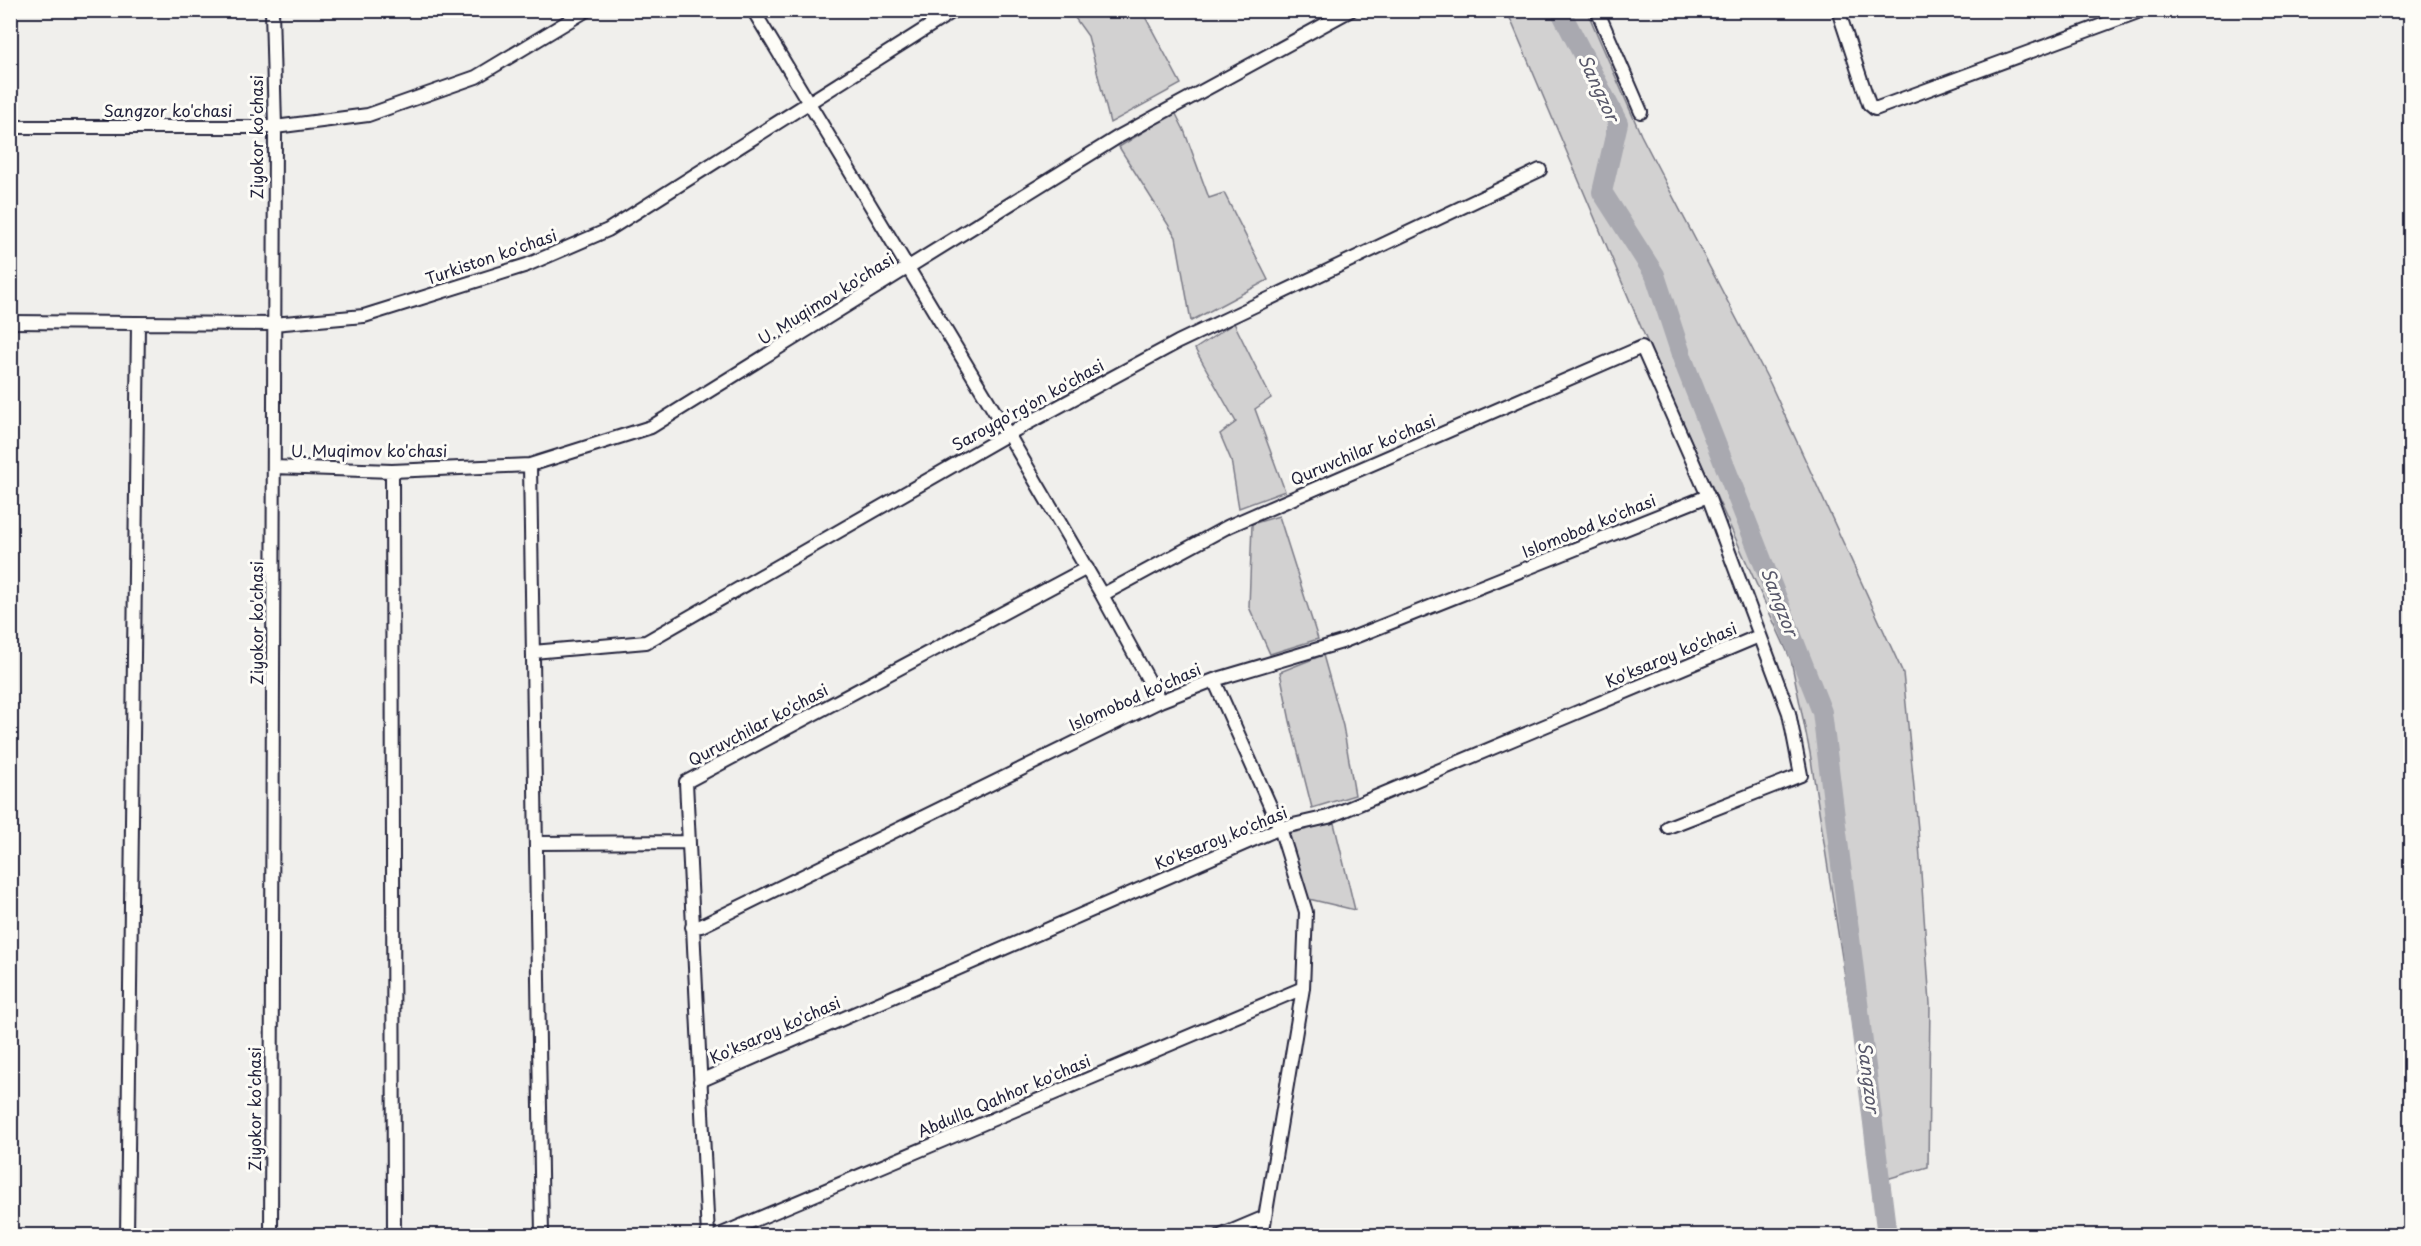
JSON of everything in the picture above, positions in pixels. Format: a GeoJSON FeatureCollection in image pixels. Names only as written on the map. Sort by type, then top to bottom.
{"type":"FeatureCollection","features":[{"type":"Feature","properties":{"kind":"street","name":"Ziyokor ko'chasi"},"geometry":{"type":"LineString","coordinates":[[271,1236],[275,127],[272,10]]}},
{"type":"Feature","properties":{"kind":"street","name":"Sangzor ko'chasi"},"geometry":{"type":"LineString","coordinates":[[10,127],[275,127],[368,115],[476,77],[587,10]]}},
{"type":"Feature","properties":{"kind":"street"},"geometry":{"type":"LineString","coordinates":[[753,10],[1087,568],[1160,701]]}},
{"type":"Feature","properties":{"kind":"street","name":"Turkiston ko'chasi"},"geometry":{"type":"LineString","coordinates":[[10,322],[273,324],[364,316],[527,265],[608,230],[955,10]]}},
{"type":"Feature","properties":{"kind":"street","name":"U. Muqimov ko'chasi"},"geometry":{"type":"LineString","coordinates":[[274,467],[392,471],[530,465],[651,427],[1119,137],[1351,10]]}},
{"type":"Feature","properties":{"kind":"street"},"geometry":{"type":"LineString","coordinates":[[1597,10],[1641,112]]}},
{"type":"Feature","properties":{"kind":"street"},"geometry":{"type":"LineString","coordinates":[[1838,10],[1869,104],[1875,109],[2143,10]]}},
{"type":"Feature","properties":{"kind":"street","name":"Saroyqo'rg'on ko'chasi"},"geometry":{"type":"LineString","coordinates":[[533,652],[646,642],[1008,434],[1178,342],[1540,170]]}},
{"type":"Feature","properties":{"kind":"street"},"geometry":{"type":"LineString","coordinates":[[126,1236],[138,324]]}},
{"type":"Feature","properties":{"kind":"street","name":"Quruvchilar ko'chasi"},"geometry":{"type":"LineString","coordinates":[[1102,594],[1229,526],[1641,348],[1708,496]]}},
{"type":"Feature","properties":{"kind":"street"},"geometry":{"type":"LineString","coordinates":[[530,465],[542,1236]]}},
{"type":"Feature","properties":{"kind":"street"},"geometry":{"type":"LineString","coordinates":[[392,471],[394,1236]]}},
{"type":"Feature","properties":{"kind":"street"},"geometry":{"type":"LineString","coordinates":[[1668,827],[1801,775],[1789,713],[1758,636],[1708,496]]}},
{"type":"Feature","properties":{"kind":"street","name":"Islomobod ko'chasi"},"geometry":{"type":"LineString","coordinates":[[692,927],[701,926],[1160,701],[1214,680],[1342,642],[1708,496]]}},
{"type":"Feature","properties":{"kind":"street","name":"Quruvchilar ko'chasi"},"geometry":{"type":"LineString","coordinates":[[708,1236],[686,782],[1087,568]]}},
{"type":"Feature","properties":{"kind":"street","name":"Ko'ksaroy ko'chasi"},"geometry":{"type":"LineString","coordinates":[[700,1081],[1280,828],[1328,817],[1758,636]]}},
{"type":"Feature","properties":{"kind":"street"},"geometry":{"type":"LineString","coordinates":[[1214,680],[1280,828],[1306,912],[1303,988],[1262,1236]]}},
{"type":"Feature","properties":{"kind":"street"},"geometry":{"type":"LineString","coordinates":[[536,843],[688,842]]}},
{"type":"Feature","properties":{"kind":"street","name":"Abdulla Qahhor ko'chasi"},"geometry":{"type":"LineString","coordinates":[[717,1236],[1303,988]]}},
{"type":"Feature","properties":{"kind":"street"},"geometry":{"type":"LineString","coordinates":[[1220,1236],[1266,1217]]}},
{"type":"Feature","properties":{"kind":"shaded area"},"geometry":{"type":"Polygon","coordinates":[[[1070,11],[1142,11],[1181,84],[1110,123],[1088,36],[1070,11]]]}},
{"type":"Feature","properties":{"kind":"shaded area"},"geometry":{"type":"Polygon","coordinates":[[[1507,11],[1587,11],[1641,135],[1770,383],[1903,673],[1918,829],[1930,1004],[1928,1167],[1873,1183],[1850,1009],[1810,753],[1791,660],[1666,386],[1507,11]]]}},
{"type":"Feature","properties":{"kind":"shaded area"},"geometry":{"type":"Polygon","coordinates":[[[1175,112],[1209,198],[1224,193],[1268,280],[1191,321],[1176,237],[1119,147],[1175,112]]]}},
{"type":"Feature","properties":{"kind":"shaded area"},"geometry":{"type":"Polygon","coordinates":[[[1234,323],[1271,398],[1255,409],[1285,491],[1239,508],[1231,460],[1220,434],[1236,422],[1195,349],[1234,323]]]}},
{"type":"Feature","properties":{"kind":"shaded area"},"geometry":{"type":"Polygon","coordinates":[[[1279,516],[1318,639],[1270,654],[1249,607],[1252,524],[1279,516]]]}},
{"type":"Feature","properties":{"kind":"shaded area"},"geometry":{"type":"Polygon","coordinates":[[[1323,655],[1343,726],[1355,795],[1312,808],[1280,672],[1323,655]]]}},
{"type":"Feature","properties":{"kind":"shaded area"},"geometry":{"type":"Polygon","coordinates":[[[1334,823],[1355,910],[1305,898],[1286,833],[1334,823]]]}},
{"type":"Feature","properties":{"kind":"waterway","name":"Sangzor"},"geometry":{"type":"LineString","coordinates":[[1560,10],[1618,123],[1602,192],[1655,275],[1683,360],[1822,712],[1887,1236]]}}]}
